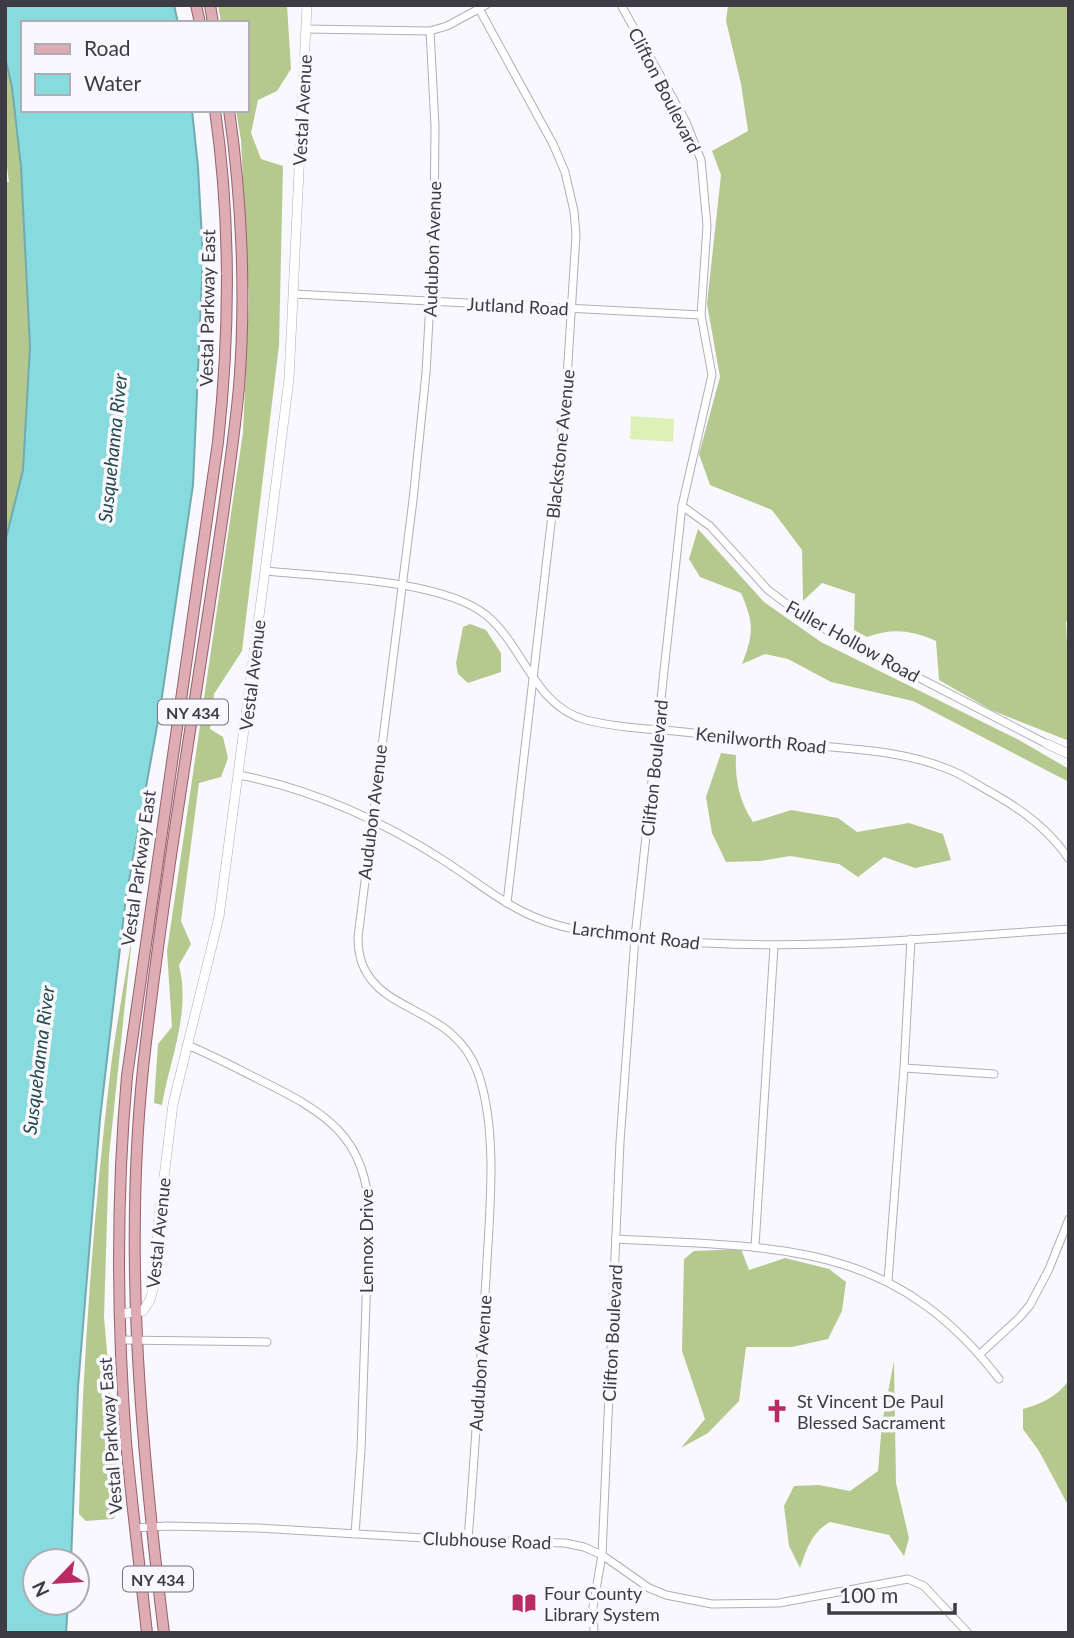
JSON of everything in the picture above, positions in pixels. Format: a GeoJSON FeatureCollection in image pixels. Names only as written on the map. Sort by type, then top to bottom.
{"type":"FeatureCollection","features":[{"type":"Feature","properties":{"kind":"main road","name":"Vestal Parkway East"},"geometry":{"type":"LineString","coordinates":[[148,1633],[126,1443],[120,1314],[120,1179],[127,1076],[224,388],[227,224],[215,112]]}},
{"type":"Feature","properties":{"kind":"main road","name":"Vestal Parkway East"},"geometry":{"type":"LineString","coordinates":[[164,1633],[152,1526],[135,1313],[136,1163],[146,1042],[226,494],[239,385],[240,232],[229,112]]}},
{"type":"Feature","properties":{"kind":"street","name":"Vestal Avenue"},"geometry":{"type":"LineString","coordinates":[[135,1313],[146,1308],[154,1286],[168,1133],[219,918],[239,775],[289,379],[307,5]]}},
{"type":"Feature","properties":{"kind":"street","name":"Clifton Boulevard"},"geometry":{"type":"LineString","coordinates":[[594,1633],[593,1607],[602,1555],[620,1142],[635,937],[682,506],[712,375],[701,315],[707,226],[701,160],[686,122],[621,5]]}},
{"type":"Feature","properties":{"kind":"street"},"geometry":{"type":"LineString","coordinates":[[307,29],[430,31],[447,26],[480,7]]}},
{"type":"Feature","properties":{"kind":"street","name":"Blackstone Avenue"},"geometry":{"type":"LineString","coordinates":[[480,7],[553,144],[565,172],[576,235],[566,394],[507,903]]}},
{"type":"Feature","properties":{"kind":"street","name":"Audubon Avenue"},"geometry":{"type":"LineString","coordinates":[[430,31],[435,126],[431,301],[426,373],[358,937],[364,969],[379,987],[443,1025],[458,1039],[478,1070],[489,1118],[489,1223],[468,1539]]}},
{"type":"Feature","properties":{"kind":"street","name":"Jutland Road"},"geometry":{"type":"LineString","coordinates":[[294,294],[701,315]]}},
{"type":"Feature","properties":{"kind":"street","name":"Fuller Hollow Road"},"geometry":{"type":"LineString","coordinates":[[682,506],[710,526],[768,590],[811,622],[1047,744]]}},
{"type":"Feature","properties":{"kind":"street","name":"Kenilworth Road"},"geometry":{"type":"LineString","coordinates":[[265,571],[402,585],[446,595],[474,607],[507,636],[538,687],[550,700],[575,716],[615,725],[658,730],[869,750],[911,758],[955,772],[1010,803],[1037,822],[1056,840],[1069,859]]}},
{"type":"Feature","properties":{"kind":"street"},"geometry":{"type":"LineString","coordinates":[[1047,744],[1069,754]]}},
{"type":"Feature","properties":{"kind":"street","name":"Larchmont Road"},"geometry":{"type":"LineString","coordinates":[[239,775],[328,802],[371,820],[443,860],[507,903],[554,924],[708,945],[774,946],[1069,929]]}},
{"type":"Feature","properties":{"kind":"street"},"geometry":{"type":"LineString","coordinates":[[888,1281],[911,939]]}},
{"type":"Feature","properties":{"kind":"street"},"geometry":{"type":"LineString","coordinates":[[755,1247],[774,946]]}},
{"type":"Feature","properties":{"kind":"street","name":"Lennox Drive"},"geometry":{"type":"LineString","coordinates":[[187,1045],[315,1110],[348,1141],[361,1166],[366,1182],[369,1213],[361,1450],[355,1534]]}},
{"type":"Feature","properties":{"kind":"street"},"geometry":{"type":"LineString","coordinates":[[904,1068],[994,1074]]}},
{"type":"Feature","properties":{"kind":"street"},"geometry":{"type":"LineString","coordinates":[[980,1354],[1030,1305],[1065,1243],[1069,1219]]}},
{"type":"Feature","properties":{"kind":"street"},"geometry":{"type":"LineString","coordinates":[[616,1239],[755,1247],[841,1262],[888,1281],[946,1320],[980,1354],[999,1379]]}},
{"type":"Feature","properties":{"kind":"street"},"geometry":{"type":"LineString","coordinates":[[120,1314],[135,1313]]}},
{"type":"Feature","properties":{"kind":"street"},"geometry":{"type":"LineString","coordinates":[[121,1340],[268,1342]]}},
{"type":"Feature","properties":{"kind":"street","name":"Clubhouse Road"},"geometry":{"type":"LineString","coordinates":[[135,1528],[258,1528],[468,1539],[546,1540],[584,1547],[602,1555],[649,1588],[666,1595],[712,1604],[779,1603],[908,1579],[924,1586],[968,1633]]}},
{"type":"Feature","properties":{"kind":"green space"},"geometry":{"type":"Polygon","coordinates":[[[218,5],[287,5],[291,69],[277,91],[258,100],[251,133],[261,159],[283,166],[279,345],[242,651],[214,694],[210,729],[223,737],[228,758],[221,777],[199,783],[181,921],[191,944],[179,965],[183,1001],[181,1018],[162,1105],[154,1103],[158,1044],[172,1027],[167,951],[243,432],[249,299],[241,140],[236,112],[248,112],[248,21],[221,21],[218,5]]]}},
{"type":"Feature","properties":{"kind":"green space"},"geometry":{"type":"Polygon","coordinates":[[[728,5],[1069,5],[1069,619],[1066,622],[1069,647],[1069,741],[991,710],[939,680],[936,641],[918,634],[902,632],[885,632],[867,637],[854,630],[855,594],[822,583],[803,601],[802,550],[772,510],[710,485],[699,454],[720,377],[707,304],[721,175],[712,151],[748,131],[741,84],[726,21],[728,5]]]}},
{"type":"Feature","properties":{"kind":"green space"},"geometry":{"type":"Polygon","coordinates":[[[5,57],[12,87],[21,167],[30,347],[23,470],[5,542],[5,182],[9,182],[5,167],[5,57]]]}},
{"type":"Feature","properties":{"kind":"green space"},"geometry":{"type":"Polygon","coordinates":[[[631,416],[674,419],[673,442],[630,439],[631,416]]]}},
{"type":"Feature","properties":{"kind":"green space"},"geometry":{"type":"Polygon","coordinates":[[[698,529],[764,602],[821,642],[1019,740],[1069,769],[1069,782],[913,701],[831,682],[788,659],[765,654],[742,664],[751,628],[748,612],[741,593],[700,577],[689,559],[698,529]]]}},
{"type":"Feature","properties":{"kind":"green space"},"geometry":{"type":"Polygon","coordinates":[[[470,624],[486,630],[501,653],[501,672],[468,683],[458,674],[456,663],[463,627],[470,624]]]}},
{"type":"Feature","properties":{"kind":"green space"},"geometry":{"type":"Polygon","coordinates":[[[721,753],[736,755],[739,790],[753,822],[791,810],[838,818],[857,832],[909,823],[943,834],[951,860],[915,868],[884,857],[858,877],[839,864],[790,856],[761,861],[726,862],[712,833],[706,797],[721,753]]]}},
{"type":"Feature","properties":{"kind":"green space"},"geometry":{"type":"Polygon","coordinates":[[[133,928],[109,1156],[104,1317],[121,1510],[113,1519],[86,1521],[79,1514],[86,1349],[98,1184],[115,1037],[133,928]]]}},
{"type":"Feature","properties":{"kind":"green space"},"geometry":{"type":"Polygon","coordinates":[[[741,1249],[749,1270],[785,1258],[829,1269],[846,1282],[842,1311],[828,1339],[792,1347],[746,1347],[739,1401],[708,1433],[681,1448],[705,1419],[682,1351],[684,1259],[694,1251],[741,1249]]]}},
{"type":"Feature","properties":{"kind":"green space"},"geometry":{"type":"Polygon","coordinates":[[[894,1361],[896,1483],[909,1538],[904,1556],[889,1535],[830,1522],[814,1536],[800,1568],[789,1546],[784,1506],[794,1486],[819,1485],[850,1491],[878,1471],[882,1423],[894,1361]]]}},
{"type":"Feature","properties":{"kind":"green space"},"geometry":{"type":"Polygon","coordinates":[[[1069,1380],[1069,1507],[1039,1451],[1023,1429],[1023,1409],[1048,1399],[1069,1380]]]}},
{"type":"Feature","properties":{"kind":"water","name":"Susquehanna River"},"geometry":{"type":"Polygon","coordinates":[[[5,5],[174,5],[178,21],[21,21],[21,112],[192,112],[203,257],[193,485],[160,710],[126,897],[100,1119],[78,1387],[72,1547],[21,1547],[21,1617],[67,1617],[66,1633],[5,1633],[5,542],[23,470],[30,347],[21,167],[12,87],[5,57],[5,5]]]}},
{"type":"Feature","properties":{"kind":"place","name":"St Vincent De Paul Blessed Sacrament"},"geometry":{"type":"Point","coordinates":[777,1411]}},
{"type":"Feature","properties":{"kind":"place","name":"Four County Library System"},"geometry":{"type":"Point","coordinates":[524,1603]}}]}
